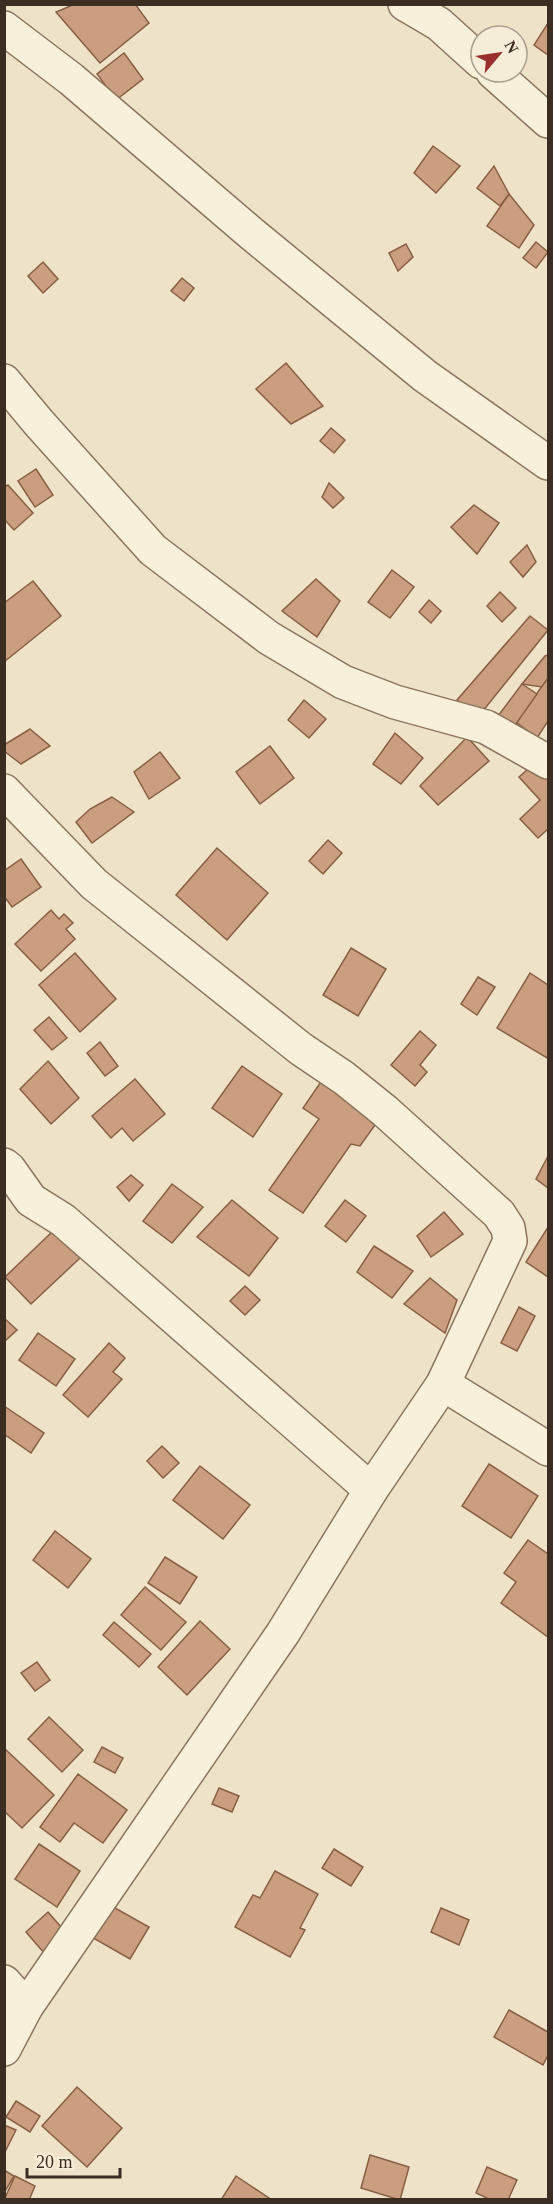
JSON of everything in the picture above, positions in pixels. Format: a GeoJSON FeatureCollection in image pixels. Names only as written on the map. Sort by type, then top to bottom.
{"type":"FeatureCollection","features":[{"type":"Feature","properties":{"kind":"street"},"geometry":{"type":"LineString","coordinates":[[405,4],[439,24],[469,51]]}},
{"type":"Feature","properties":{"kind":"street"},"geometry":{"type":"LineString","coordinates":[[4,28],[71,79],[252,234],[425,376],[549,463]]}},
{"type":"Feature","properties":{"kind":"street"},"geometry":{"type":"LineString","coordinates":[[509,84],[546,111]]}},
{"type":"Feature","properties":{"kind":"street"},"geometry":{"type":"LineString","coordinates":[[4,381],[153,550],[269,638],[343,682],[395,702],[486,727],[549,762]]}},
{"type":"Feature","properties":{"kind":"street"},"geometry":{"type":"LineString","coordinates":[[4,791],[94,884],[301,1049],[344,1078],[385,1111],[499,1214],[508,1228],[510,1241],[443,1384],[371,1490],[283,1633],[26,2007],[4,2049]]}},
{"type":"Feature","properties":{"kind":"street"},"geometry":{"type":"LineString","coordinates":[[4,1165],[31,1200],[63,1220],[371,1490]]}},
{"type":"Feature","properties":{"kind":"street"},"geometry":{"type":"LineString","coordinates":[[443,1384],[549,1449]]}},
{"type":"Feature","properties":{"kind":"street"},"geometry":{"type":"LineString","coordinates":[[4,1982],[26,2007]]}},
{"type":"Feature","properties":{"kind":"building"},"geometry":{"type":"Polygon","coordinates":[[[75,4],[135,4],[149,23],[100,63],[56,12],[75,4]]]}},
{"type":"Feature","properties":{"kind":"building"},"geometry":{"type":"Polygon","coordinates":[[[548,23],[548,55],[534,45],[548,23]]]}},
{"type":"Feature","properties":{"kind":"building"},"geometry":{"type":"Polygon","coordinates":[[[124,53],[143,79],[116,100],[97,74],[124,53]]]}},
{"type":"Feature","properties":{"kind":"building"},"geometry":{"type":"Polygon","coordinates":[[[433,146],[460,166],[436,193],[414,173],[433,146]]]}},
{"type":"Feature","properties":{"kind":"building"},"geometry":{"type":"Polygon","coordinates":[[[494,166],[509,194],[500,206],[477,188],[494,166]]]}},
{"type":"Feature","properties":{"kind":"building"},"geometry":{"type":"Polygon","coordinates":[[[509,194],[534,225],[519,248],[487,226],[509,194]]]}},
{"type":"Feature","properties":{"kind":"building"},"geometry":{"type":"Polygon","coordinates":[[[536,242],[548,252],[536,268],[523,258],[536,242]]]}},
{"type":"Feature","properties":{"kind":"building"},"geometry":{"type":"Polygon","coordinates":[[[406,244],[413,257],[398,271],[389,253],[406,244]]]}},
{"type":"Feature","properties":{"kind":"building"},"geometry":{"type":"Polygon","coordinates":[[[43,262],[58,279],[43,293],[28,276],[43,262]]]}},
{"type":"Feature","properties":{"kind":"building"},"geometry":{"type":"Polygon","coordinates":[[[182,278],[194,288],[184,301],[171,291],[182,278]]]}},
{"type":"Feature","properties":{"kind":"building"},"geometry":{"type":"Polygon","coordinates":[[[286,363],[323,406],[291,424],[256,389],[286,363]]]}},
{"type":"Feature","properties":{"kind":"building"},"geometry":{"type":"Polygon","coordinates":[[[331,428],[345,440],[334,453],[320,441],[331,428]]]}},
{"type":"Feature","properties":{"kind":"building"},"geometry":{"type":"Polygon","coordinates":[[[36,469],[53,495],[35,507],[18,481],[36,469]]]}},
{"type":"Feature","properties":{"kind":"building"},"geometry":{"type":"Polygon","coordinates":[[[329,483],[344,498],[333,508],[322,497],[329,483]]]}},
{"type":"Feature","properties":{"kind":"building"},"geometry":{"type":"Polygon","coordinates":[[[8,485],[33,513],[14,530],[4,519],[4,487],[8,485]]]}},
{"type":"Feature","properties":{"kind":"building"},"geometry":{"type":"Polygon","coordinates":[[[474,505],[499,523],[477,554],[451,527],[474,505]]]}},
{"type":"Feature","properties":{"kind":"building"},"geometry":{"type":"Polygon","coordinates":[[[527,545],[536,562],[523,577],[510,562],[527,545]]]}},
{"type":"Feature","properties":{"kind":"building"},"geometry":{"type":"Polygon","coordinates":[[[392,570],[414,587],[390,618],[368,602],[392,570]]]}},
{"type":"Feature","properties":{"kind":"building"},"geometry":{"type":"Polygon","coordinates":[[[316,579],[340,601],[317,637],[282,611],[316,579]]]}},
{"type":"Feature","properties":{"kind":"building"},"geometry":{"type":"Polygon","coordinates":[[[33,581],[61,616],[4,662],[4,603],[33,581]]]}},
{"type":"Feature","properties":{"kind":"building"},"geometry":{"type":"Polygon","coordinates":[[[500,592],[516,608],[502,622],[487,606],[500,592]]]}},
{"type":"Feature","properties":{"kind":"building"},"geometry":{"type":"Polygon","coordinates":[[[429,600],[441,611],[431,623],[419,612],[429,600]]]}},
{"type":"Feature","properties":{"kind":"building"},"geometry":{"type":"Polygon","coordinates":[[[530,616],[548,630],[478,717],[457,700],[530,616]]]}},
{"type":"Feature","properties":{"kind":"building"},"geometry":{"type":"Polygon","coordinates":[[[548,655],[548,680],[542,687],[522,684],[545,656],[548,655]]]}},
{"type":"Feature","properties":{"kind":"building"},"geometry":{"type":"Polygon","coordinates":[[[548,678],[548,721],[537,738],[516,722],[548,678]]]}},
{"type":"Feature","properties":{"kind":"building"},"geometry":{"type":"Polygon","coordinates":[[[522,684],[537,694],[511,731],[495,720],[522,684]]]}},
{"type":"Feature","properties":{"kind":"building"},"geometry":{"type":"Polygon","coordinates":[[[304,700],[326,719],[309,738],[288,720],[304,700]]]}},
{"type":"Feature","properties":{"kind":"building"},"geometry":{"type":"Polygon","coordinates":[[[30,729],[50,746],[21,764],[4,751],[4,745],[30,729]]]}},
{"type":"Feature","properties":{"kind":"building"},"geometry":{"type":"Polygon","coordinates":[[[395,733],[423,758],[401,784],[373,764],[395,733]]]}},
{"type":"Feature","properties":{"kind":"building"},"geometry":{"type":"Polygon","coordinates":[[[467,737],[489,761],[438,805],[420,786],[467,737]]]}},
{"type":"Feature","properties":{"kind":"building"},"geometry":{"type":"Polygon","coordinates":[[[270,746],[294,778],[260,804],[236,772],[270,746]]]}},
{"type":"Feature","properties":{"kind":"building"},"geometry":{"type":"Polygon","coordinates":[[[160,752],[180,778],[149,799],[134,772],[160,752]]]}},
{"type":"Feature","properties":{"kind":"building"},"geometry":{"type":"Polygon","coordinates":[[[537,761],[548,774],[548,829],[538,838],[520,819],[540,800],[519,777],[537,761]]]}},
{"type":"Feature","properties":{"kind":"building"},"geometry":{"type":"Polygon","coordinates":[[[112,797],[134,812],[92,843],[76,822],[90,809],[112,797]]]}},
{"type":"Feature","properties":{"kind":"building"},"geometry":{"type":"Polygon","coordinates":[[[328,840],[342,853],[323,874],[309,861],[328,840]]]}},
{"type":"Feature","properties":{"kind":"building"},"geometry":{"type":"Polygon","coordinates":[[[217,848],[268,893],[227,940],[176,895],[217,848]]]}},
{"type":"Feature","properties":{"kind":"building"},"geometry":{"type":"Polygon","coordinates":[[[21,859],[41,887],[12,907],[4,896],[4,871],[21,859]]]}},
{"type":"Feature","properties":{"kind":"building"},"geometry":{"type":"Polygon","coordinates":[[[51,910],[59,919],[64,914],[73,923],[66,929],[75,939],[41,971],[15,944],[51,910]]]}},
{"type":"Feature","properties":{"kind":"building"},"geometry":{"type":"Polygon","coordinates":[[[351,948],[386,969],[358,1016],[323,995],[351,948]]]}},
{"type":"Feature","properties":{"kind":"building"},"geometry":{"type":"Polygon","coordinates":[[[75,953],[116,999],[80,1032],[39,985],[75,953]]]}},
{"type":"Feature","properties":{"kind":"building"},"geometry":{"type":"Polygon","coordinates":[[[530,973],[548,985],[547,1058],[497,1028],[530,973]]]}},
{"type":"Feature","properties":{"kind":"building"},"geometry":{"type":"Polygon","coordinates":[[[478,977],[495,987],[477,1015],[461,1004],[478,977]]]}},
{"type":"Feature","properties":{"kind":"building"},"geometry":{"type":"Polygon","coordinates":[[[49,1017],[67,1038],[52,1050],[34,1030],[49,1017]]]}},
{"type":"Feature","properties":{"kind":"building"},"geometry":{"type":"Polygon","coordinates":[[[420,1031],[436,1045],[420,1065],[427,1072],[415,1086],[391,1065],[420,1031]]]}},
{"type":"Feature","properties":{"kind":"building"},"geometry":{"type":"Polygon","coordinates":[[[100,1042],[118,1066],[105,1076],[87,1053],[100,1042]]]}},
{"type":"Feature","properties":{"kind":"building"},"geometry":{"type":"Polygon","coordinates":[[[48,1061],[79,1098],[51,1124],[20,1089],[48,1061]]]}},
{"type":"Feature","properties":{"kind":"building"},"geometry":{"type":"Polygon","coordinates":[[[242,1066],[282,1094],[253,1137],[212,1108],[242,1066]]]}},
{"type":"Feature","properties":{"kind":"building"},"geometry":{"type":"Polygon","coordinates":[[[327,1073],[385,1111],[360,1146],[351,1144],[303,1213],[269,1190],[319,1119],[303,1108],[327,1073]]]}},
{"type":"Feature","properties":{"kind":"building"},"geometry":{"type":"Polygon","coordinates":[[[135,1079],[165,1114],[133,1141],[122,1128],[111,1138],[92,1116],[135,1079]]]}},
{"type":"Feature","properties":{"kind":"building"},"geometry":{"type":"Polygon","coordinates":[[[548,1156],[548,1188],[536,1179],[548,1156]]]}},
{"type":"Feature","properties":{"kind":"building"},"geometry":{"type":"Polygon","coordinates":[[[131,1175],[143,1185],[129,1201],[117,1187],[131,1175]]]}},
{"type":"Feature","properties":{"kind":"building"},"geometry":{"type":"Polygon","coordinates":[[[172,1184],[203,1207],[172,1243],[143,1221],[172,1184]]]}},
{"type":"Feature","properties":{"kind":"building"},"geometry":{"type":"Polygon","coordinates":[[[232,1200],[278,1238],[249,1276],[197,1237],[232,1200]]]}},
{"type":"Feature","properties":{"kind":"building"},"geometry":{"type":"Polygon","coordinates":[[[345,1200],[366,1216],[346,1242],[325,1226],[345,1200]]]}},
{"type":"Feature","properties":{"kind":"building"},"geometry":{"type":"Polygon","coordinates":[[[444,1212],[463,1234],[431,1257],[417,1236],[444,1212]]]}},
{"type":"Feature","properties":{"kind":"building"},"geometry":{"type":"Polygon","coordinates":[[[548,1227],[548,1277],[526,1262],[548,1227]]]}},
{"type":"Feature","properties":{"kind":"building"},"geometry":{"type":"Polygon","coordinates":[[[54,1230],[80,1258],[31,1304],[5,1277],[54,1230]]]}},
{"type":"Feature","properties":{"kind":"building"},"geometry":{"type":"Polygon","coordinates":[[[374,1246],[413,1271],[392,1298],[357,1272],[374,1246]]]}},
{"type":"Feature","properties":{"kind":"building"},"geometry":{"type":"Polygon","coordinates":[[[430,1278],[457,1300],[445,1333],[404,1304],[430,1278]]]}},
{"type":"Feature","properties":{"kind":"building"},"geometry":{"type":"Polygon","coordinates":[[[245,1286],[260,1300],[245,1315],[230,1301],[245,1286]]]}},
{"type":"Feature","properties":{"kind":"building"},"geometry":{"type":"Polygon","coordinates":[[[519,1307],[535,1316],[517,1351],[501,1343],[519,1307]]]}},
{"type":"Feature","properties":{"kind":"building"},"geometry":{"type":"Polygon","coordinates":[[[4,1318],[17,1330],[4,1342],[4,1318]]]}},
{"type":"Feature","properties":{"kind":"building"},"geometry":{"type":"Polygon","coordinates":[[[38,1333],[75,1359],[56,1386],[19,1360],[38,1333]]]}},
{"type":"Feature","properties":{"kind":"building"},"geometry":{"type":"Polygon","coordinates":[[[109,1343],[125,1358],[113,1372],[122,1379],[88,1417],[63,1395],[109,1343]]]}},
{"type":"Feature","properties":{"kind":"building"},"geometry":{"type":"Polygon","coordinates":[[[4,1406],[44,1433],[31,1453],[4,1434],[4,1406]]]}},
{"type":"Feature","properties":{"kind":"building"},"geometry":{"type":"Polygon","coordinates":[[[162,1446],[179,1463],[163,1478],[147,1461],[162,1446]]]}},
{"type":"Feature","properties":{"kind":"building"},"geometry":{"type":"Polygon","coordinates":[[[489,1464],[538,1496],[511,1538],[462,1506],[489,1464]]]}},
{"type":"Feature","properties":{"kind":"building"},"geometry":{"type":"Polygon","coordinates":[[[200,1466],[250,1505],[223,1539],[173,1500],[200,1466]]]}},
{"type":"Feature","properties":{"kind":"building"},"geometry":{"type":"Polygon","coordinates":[[[55,1531],[91,1559],[68,1588],[33,1560],[55,1531]]]}},
{"type":"Feature","properties":{"kind":"building"},"geometry":{"type":"Polygon","coordinates":[[[528,1540],[548,1554],[548,1637],[501,1603],[516,1582],[504,1573],[528,1540]]]}},
{"type":"Feature","properties":{"kind":"building"},"geometry":{"type":"Polygon","coordinates":[[[165,1557],[197,1577],[180,1604],[148,1583],[165,1557]]]}},
{"type":"Feature","properties":{"kind":"building"},"geometry":{"type":"Polygon","coordinates":[[[145,1587],[186,1622],[161,1650],[121,1615],[145,1587]]]}},
{"type":"Feature","properties":{"kind":"building"},"geometry":{"type":"Polygon","coordinates":[[[200,1621],[230,1649],[187,1695],[158,1667],[200,1621]]]}},
{"type":"Feature","properties":{"kind":"building"},"geometry":{"type":"Polygon","coordinates":[[[114,1622],[151,1654],[139,1667],[103,1635],[114,1622]]]}},
{"type":"Feature","properties":{"kind":"building"},"geometry":{"type":"Polygon","coordinates":[[[37,1662],[50,1680],[35,1691],[21,1673],[37,1662]]]}},
{"type":"Feature","properties":{"kind":"building"},"geometry":{"type":"Polygon","coordinates":[[[49,1717],[83,1750],[62,1772],[28,1739],[49,1717]]]}},
{"type":"Feature","properties":{"kind":"building"},"geometry":{"type":"Polygon","coordinates":[[[102,1747],[123,1758],[115,1773],[94,1762],[102,1747]]]}},
{"type":"Feature","properties":{"kind":"building"},"geometry":{"type":"Polygon","coordinates":[[[4,1748],[54,1795],[22,1828],[4,1811],[4,1748]]]}},
{"type":"Feature","properties":{"kind":"building"},"geometry":{"type":"Polygon","coordinates":[[[78,1774],[127,1810],[103,1843],[74,1823],[60,1842],[40,1827],[78,1774]]]}},
{"type":"Feature","properties":{"kind":"building"},"geometry":{"type":"Polygon","coordinates":[[[219,1788],[239,1796],[232,1812],[212,1804],[219,1788]]]}},
{"type":"Feature","properties":{"kind":"building"},"geometry":{"type":"Polygon","coordinates":[[[39,1844],[80,1871],[57,1907],[15,1879],[39,1844]]]}},
{"type":"Feature","properties":{"kind":"building"},"geometry":{"type":"Polygon","coordinates":[[[334,1849],[363,1867],[351,1886],[322,1868],[334,1849]]]}},
{"type":"Feature","properties":{"kind":"building"},"geometry":{"type":"Polygon","coordinates":[[[275,1871],[318,1894],[300,1928],[305,1930],[290,1957],[235,1927],[253,1895],[260,1898],[275,1871]]]}},
{"type":"Feature","properties":{"kind":"building"},"geometry":{"type":"Polygon","coordinates":[[[106,1903],[149,1927],[130,1959],[88,1935],[106,1903]]]}},
{"type":"Feature","properties":{"kind":"building"},"geometry":{"type":"Polygon","coordinates":[[[441,1908],[469,1920],[459,1945],[431,1932],[441,1908]]]}},
{"type":"Feature","properties":{"kind":"building"},"geometry":{"type":"Polygon","coordinates":[[[48,1912],[68,1935],[45,1954],[26,1932],[48,1912]]]}},
{"type":"Feature","properties":{"kind":"building"},"geometry":{"type":"Polygon","coordinates":[[[509,2010],[548,2032],[548,2055],[543,2065],[494,2037],[509,2010]]]}},
{"type":"Feature","properties":{"kind":"building"},"geometry":{"type":"Polygon","coordinates":[[[77,2087],[122,2128],[87,2167],[42,2126],[77,2087]]]}},
{"type":"Feature","properties":{"kind":"building"},"geometry":{"type":"Polygon","coordinates":[[[16,2101],[40,2116],[30,2132],[6,2117],[16,2101]]]}},
{"type":"Feature","properties":{"kind":"building"},"geometry":{"type":"Polygon","coordinates":[[[4,2125],[16,2130],[4,2154],[4,2125]]]}},
{"type":"Feature","properties":{"kind":"building"},"geometry":{"type":"Polygon","coordinates":[[[370,2155],[409,2167],[400,2200],[361,2188],[370,2155]]]}},
{"type":"Feature","properties":{"kind":"building"},"geometry":{"type":"Polygon","coordinates":[[[487,2167],[517,2180],[508,2200],[491,2200],[476,2193],[487,2167]]]}},
{"type":"Feature","properties":{"kind":"building"},"geometry":{"type":"Polygon","coordinates":[[[4,2170],[14,2176],[4,2193],[4,2170]]]}},
{"type":"Feature","properties":{"kind":"building"},"geometry":{"type":"Polygon","coordinates":[[[15,2176],[35,2186],[29,2200],[4,2200],[15,2176]]]}},
{"type":"Feature","properties":{"kind":"building"},"geometry":{"type":"Polygon","coordinates":[[[236,2176],[269,2198],[268,2200],[221,2200],[236,2176]]]}}]}
